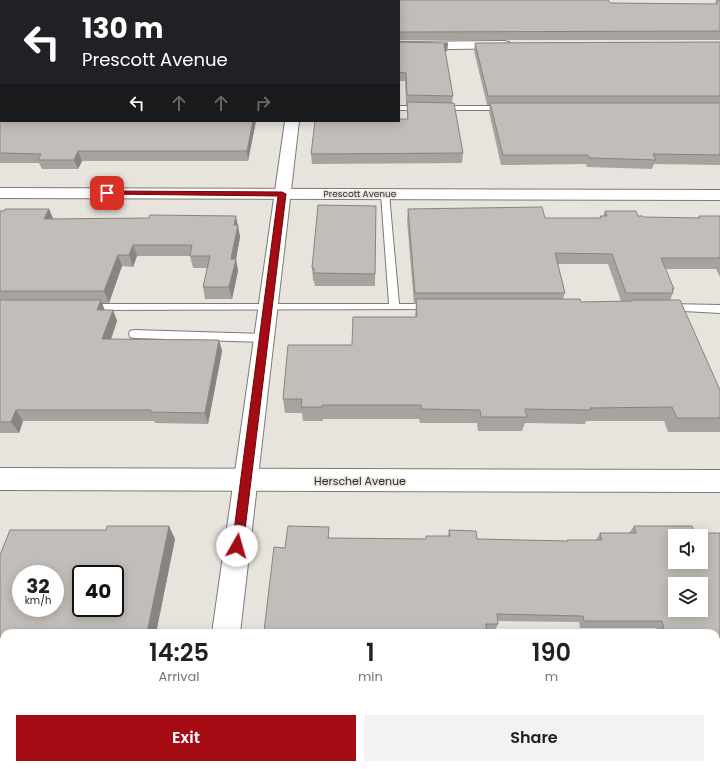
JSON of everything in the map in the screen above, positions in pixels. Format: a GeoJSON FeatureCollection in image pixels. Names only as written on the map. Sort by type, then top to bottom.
{"type":"FeatureCollection","features":[{"type":"Feature","properties":{"kind":"street"},"geometry":{"type":"LineString","coordinates":[[400,46],[516,45]]}},
{"type":"Feature","properties":{"kind":"street"},"geometry":{"type":"LineString","coordinates":[[227,629],[292,122]]}},
{"type":"Feature","properties":{"kind":"street","name":"Prescott Avenue"},"geometry":{"type":"LineString","coordinates":[[0,193],[720,195]]}},
{"type":"Feature","properties":{"kind":"street","name":"Herschel Avenue"},"geometry":{"type":"LineString","coordinates":[[0,479],[720,481]]}},
{"type":"Feature","properties":{"kind":"lane"},"geometry":{"type":"LineString","coordinates":[[400,108],[509,108]]}},
{"type":"Feature","properties":{"kind":"lane"},"geometry":{"type":"LineString","coordinates":[[385,194],[394,307]]}},
{"type":"Feature","properties":{"kind":"lane"},"geometry":{"type":"LineString","coordinates":[[78,307],[442,307]]}},
{"type":"Feature","properties":{"kind":"lane"},"geometry":{"type":"LineString","coordinates":[[656,308],[720,309]]}},
{"type":"Feature","properties":{"kind":"lane"},"geometry":{"type":"LineString","coordinates":[[134,334],[264,338]]}},
{"type":"Feature","properties":{"kind":"building"},"geometry":{"type":"Polygon","coordinates":[[[400,0],[608,0],[610,3],[717,4],[718,0],[720,0],[720,31],[400,32],[400,0]]]}},
{"type":"Feature","properties":{"kind":"building"},"geometry":{"type":"Polygon","coordinates":[[[400,42],[448,43],[444,44],[453,96],[407,95],[406,73],[400,72],[400,42]]]}},
{"type":"Feature","properties":{"kind":"building"},"geometry":{"type":"Polygon","coordinates":[[[720,42],[720,96],[488,96],[475,43],[720,42]]]}},
{"type":"Feature","properties":{"kind":"building"},"geometry":{"type":"Polygon","coordinates":[[[407,102],[454,103],[463,153],[311,154],[315,122],[400,122],[400,119],[408,119],[407,102]]]}},
{"type":"Feature","properties":{"kind":"building"},"geometry":{"type":"Polygon","coordinates":[[[490,103],[720,103],[720,155],[653,154],[656,160],[590,158],[588,155],[503,155],[490,103]]]}},
{"type":"Feature","properties":{"kind":"building"},"geometry":{"type":"Polygon","coordinates":[[[0,122],[253,122],[247,151],[78,151],[74,160],[38,160],[41,154],[0,153],[0,122]]]}},
{"type":"Feature","properties":{"kind":"building"},"geometry":{"type":"Polygon","coordinates":[[[318,205],[376,206],[375,274],[314,273],[314,268],[312,268],[318,205]]]}},
{"type":"Feature","properties":{"kind":"building"},"geometry":{"type":"Polygon","coordinates":[[[542,207],[545,218],[601,218],[600,216],[607,216],[605,211],[636,211],[638,216],[644,217],[700,218],[699,216],[720,216],[720,258],[661,258],[674,289],[672,289],[673,293],[626,293],[612,254],[555,253],[565,293],[415,293],[408,209],[542,207]]]}},
{"type":"Feature","properties":{"kind":"building"},"geometry":{"type":"Polygon","coordinates":[[[5,209],[49,209],[44,219],[149,218],[150,215],[236,216],[234,225],[238,225],[231,259],[236,259],[229,287],[203,287],[210,256],[190,256],[192,245],[133,245],[129,255],[118,255],[104,291],[0,291],[0,211],[4,211],[5,209]]]}},
{"type":"Feature","properties":{"kind":"building"},"geometry":{"type":"Polygon","coordinates":[[[416,299],[580,299],[581,302],[680,300],[720,390],[720,418],[677,418],[672,407],[590,408],[591,410],[525,409],[527,417],[481,417],[480,410],[421,409],[421,405],[322,405],[322,407],[301,407],[302,399],[283,399],[288,345],[352,345],[353,317],[415,317],[417,316],[416,299]]]}},
{"type":"Feature","properties":{"kind":"building"},"geometry":{"type":"Polygon","coordinates":[[[0,300],[101,300],[97,310],[113,310],[102,339],[219,340],[205,413],[150,412],[151,410],[16,410],[11,422],[0,422],[0,300]]]}},
{"type":"Feature","properties":{"kind":"building"},"geometry":{"type":"Polygon","coordinates":[[[107,526],[169,526],[148,629],[0,629],[0,555],[10,530],[106,530],[107,526]]]}},
{"type":"Feature","properties":{"kind":"building"},"geometry":{"type":"Polygon","coordinates":[[[288,526],[329,527],[328,538],[426,539],[426,536],[450,536],[449,530],[476,531],[477,539],[568,541],[567,540],[602,540],[600,533],[636,533],[634,526],[692,526],[693,529],[668,529],[668,569],[708,569],[708,533],[720,533],[720,629],[664,629],[662,621],[584,621],[583,616],[497,614],[498,624],[486,624],[487,629],[264,629],[274,547],[285,548],[288,526]]]}},
{"type":"Feature","properties":{"kind":"route"},"geometry":{"type":"LineString","coordinates":[[107,193],[282,194],[237,546]]}}]}
